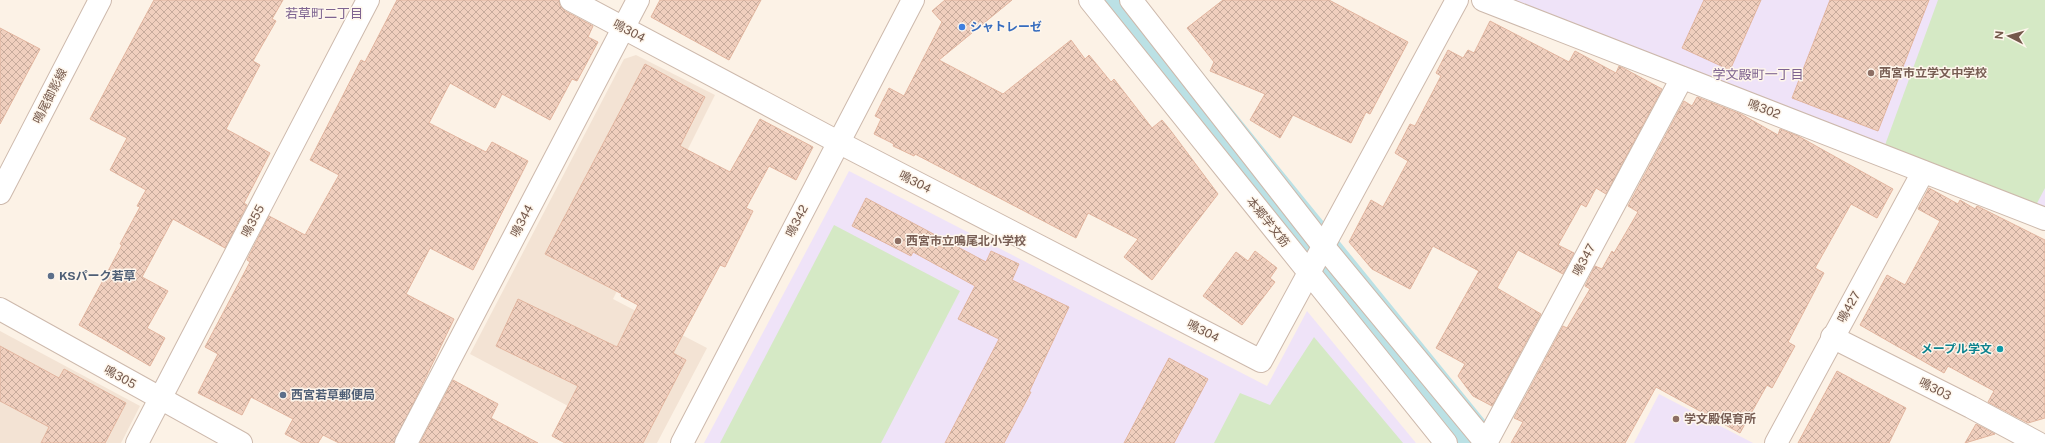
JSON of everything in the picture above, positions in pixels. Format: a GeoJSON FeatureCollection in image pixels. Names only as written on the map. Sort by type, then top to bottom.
{"type":"FeatureCollection","features":[{"type":"Feature","properties":{"kind":"street","name":"鳴尾御影線"},"geometry":{"type":"LineString","coordinates":[[0,193],[100,0]]}},
{"type":"Feature","properties":{"kind":"street","name":"鳴355"},"geometry":{"type":"LineString","coordinates":[[137,443],[368,0]]}},
{"type":"Feature","properties":{"kind":"street","name":"鳴304"},"geometry":{"type":"LineString","coordinates":[[571,0],[838,142],[1261,361],[1316,259]]}},
{"type":"Feature","properties":{"kind":"street","name":"鳴344"},"geometry":{"type":"LineString","coordinates":[[406,443],[638,0]]}},
{"type":"Feature","properties":{"kind":"street","name":"鳴342"},"geometry":{"type":"LineString","coordinates":[[682,443],[913,0]]}},
{"type":"Feature","properties":{"kind":"street","name":"本郷学文筋"},"geometry":{"type":"LineString","coordinates":[[1090,0],[1316,259],[1486,443]]}},
{"type":"Feature","properties":{"kind":"street","name":"本郷学文筋"},"geometry":{"type":"LineString","coordinates":[[1131,0],[1446,443]]}},
{"type":"Feature","properties":{"kind":"street"},"geometry":{"type":"LineString","coordinates":[[1316,259],[1457,0]]}},
{"type":"Feature","properties":{"kind":"street","name":"鳴302"},"geometry":{"type":"LineString","coordinates":[[1483,0],[2045,219]]}},
{"type":"Feature","properties":{"kind":"street","name":"鳴347"},"geometry":{"type":"LineString","coordinates":[[1486,443],[1682,78]]}},
{"type":"Feature","properties":{"kind":"street","name":"鳴427"},"geometry":{"type":"LineString","coordinates":[[1776,443],[1832,337],[1923,172]]}},
{"type":"Feature","properties":{"kind":"street","name":"鳴305"},"geometry":{"type":"LineString","coordinates":[[0,309],[160,400],[241,443]]}},
{"type":"Feature","properties":{"kind":"street","name":"鳴303"},"geometry":{"type":"LineString","coordinates":[[1832,337],[1971,407],[2038,443]]}},
{"type":"Feature","properties":{"kind":"street"},"geometry":{"type":"LineString","coordinates":[[2042,443],[2045,437]]}},
{"type":"Feature","properties":{"kind":"shaded area","name":"西宮市立学文中学校"},"geometry":{"type":"Polygon","coordinates":[[[1508,0],[2045,0],[2045,213],[1508,0]]]}},
{"type":"Feature","properties":{"kind":"shaded area"},"geometry":{"type":"Polygon","coordinates":[[[636,55],[715,95],[613,299],[707,348],[657,443],[638,443],[470,354],[624,59],[636,55]]]}},
{"type":"Feature","properties":{"kind":"shaded area","name":"西宮市立鳴尾北小学校"},"geometry":{"type":"Polygon","coordinates":[[[849,171],[1267,386],[1307,311],[1416,443],[704,443],[849,171]]]}},
{"type":"Feature","properties":{"kind":"shaded area"},"geometry":{"type":"Polygon","coordinates":[[[0,331],[140,406],[121,443],[0,443],[0,331]]]}},
{"type":"Feature","properties":{"kind":"shaded area","name":"学文殿保育所"},"geometry":{"type":"Polygon","coordinates":[[[1659,394],[1753,443],[1634,443],[1659,394]]]}},
{"type":"Feature","properties":{"kind":"green space"},"geometry":{"type":"Polygon","coordinates":[[[1938,0],[2045,0],[2045,188],[2034,209],[1885,145],[1938,0]]]}},
{"type":"Feature","properties":{"kind":"green space"},"geometry":{"type":"Polygon","coordinates":[[[834,225],[960,291],[881,443],[720,443],[834,225]]]}},
{"type":"Feature","properties":{"kind":"green space"},"geometry":{"type":"Polygon","coordinates":[[[1314,337],[1403,443],[1214,443],[1240,393],[1270,405],[1314,337]]]}},
{"type":"Feature","properties":{"kind":"building"},"geometry":{"type":"Polygon","coordinates":[[[154,0],[283,0],[272,19],[276,21],[253,61],[260,65],[226,129],[270,153],[244,203],[247,205],[225,248],[173,219],[142,277],[168,291],[147,328],[165,338],[150,366],[79,325],[122,245],[120,244],[140,207],[137,206],[146,190],[110,170],[127,138],[90,119],[154,0]]]}},
{"type":"Feature","properties":{"kind":"building"},"geometry":{"type":"Polygon","coordinates":[[[397,0],[559,0],[560,6],[565,11],[593,26],[588,37],[598,42],[577,81],[572,79],[550,120],[502,94],[495,108],[450,83],[429,123],[486,152],[492,142],[528,161],[473,270],[430,248],[406,294],[454,319],[394,443],[339,443],[323,435],[318,443],[302,443],[285,434],[293,419],[251,397],[242,415],[198,393],[218,354],[205,347],[250,262],[247,260],[269,216],[305,235],[339,175],[310,160],[361,60],[365,62],[397,0]]]}},
{"type":"Feature","properties":{"kind":"building"},"geometry":{"type":"Polygon","coordinates":[[[660,0],[761,0],[729,60],[651,17],[660,0]]]}},
{"type":"Feature","properties":{"kind":"building"},"geometry":{"type":"Polygon","coordinates":[[[945,0],[1012,0],[939,60],[1003,94],[1071,40],[1085,59],[1089,55],[1111,82],[1114,79],[1152,128],[1162,120],[1218,194],[1152,280],[1124,257],[1138,239],[1088,213],[1076,238],[915,154],[914,156],[893,146],[894,144],[874,134],[881,119],[875,116],[889,88],[904,96],[942,22],[932,11],[945,0]]]}},
{"type":"Feature","properties":{"kind":"building"},"geometry":{"type":"Polygon","coordinates":[[[1223,0],[1329,0],[1408,42],[1370,114],[1366,112],[1351,143],[1293,115],[1280,138],[1250,120],[1265,94],[1210,71],[1214,62],[1187,28],[1223,0]]]}},
{"type":"Feature","properties":{"kind":"building"},"geometry":{"type":"Polygon","coordinates":[[[1704,0],[1761,0],[1730,70],[1682,48],[1704,0]]]}},
{"type":"Feature","properties":{"kind":"building"},"geometry":{"type":"Polygon","coordinates":[[[1830,0],[1929,0],[1878,131],[1792,98],[1830,0]]]}},
{"type":"Feature","properties":{"kind":"building"},"geometry":{"type":"Polygon","coordinates":[[[1490,21],[1569,62],[1575,51],[1616,73],[1619,66],[1662,89],[1606,194],[1596,188],[1586,207],[1581,204],[1558,245],[1574,253],[1563,274],[1518,250],[1497,288],[1541,314],[1492,406],[1473,396],[1458,376],[1465,364],[1436,348],[1479,271],[1433,246],[1410,289],[1372,269],[1349,242],[1371,200],[1383,207],[1408,161],[1395,153],[1410,124],[1415,126],[1441,76],[1436,73],[1448,50],[1463,58],[1468,50],[1474,53],[1490,21]]]}},
{"type":"Feature","properties":{"kind":"building"},"geometry":{"type":"Polygon","coordinates":[[[0,28],[40,49],[0,124],[0,28]]]}},
{"type":"Feature","properties":{"kind":"building"},"geometry":{"type":"Polygon","coordinates":[[[645,64],[705,97],[680,146],[730,172],[760,119],[813,147],[796,180],[769,166],[746,208],[753,211],[725,267],[720,265],[673,353],[686,360],[643,443],[565,443],[552,436],[578,386],[496,346],[518,299],[617,347],[638,305],[621,296],[622,294],[545,254],[645,64]]]}},
{"type":"Feature","properties":{"kind":"building"},"geometry":{"type":"Polygon","coordinates":[[[1697,97],[1741,114],[1778,135],[1780,129],[1798,136],[1893,189],[1877,218],[1851,204],[1815,268],[1824,273],[1788,342],[1795,346],[1772,388],[1767,385],[1740,433],[1656,387],[1625,443],[1511,443],[1523,422],[1514,418],[1563,326],[1567,328],[1590,289],[1585,286],[1595,266],[1602,269],[1612,251],[1614,253],[1638,212],[1628,206],[1684,101],[1692,106],[1697,97]]]}},
{"type":"Feature","properties":{"kind":"building"},"geometry":{"type":"Polygon","coordinates":[[[1929,188],[1958,204],[1960,200],[1975,209],[1977,206],[2045,240],[2045,418],[2028,423],[1988,402],[1994,391],[1948,366],[1944,373],[1860,325],[1887,275],[1905,285],[1940,221],[1918,209],[1929,188]]]}},
{"type":"Feature","properties":{"kind":"building"},"geometry":{"type":"Polygon","coordinates":[[[866,198],[986,262],[991,251],[1019,264],[1012,280],[1069,307],[1029,392],[1031,392],[1004,443],[945,443],[999,339],[958,319],[975,286],[913,252],[911,256],[852,226],[866,198]]]}},
{"type":"Feature","properties":{"kind":"building"},"geometry":{"type":"Polygon","coordinates":[[[1255,251],[1277,268],[1270,278],[1275,282],[1242,325],[1203,296],[1236,252],[1248,261],[1255,251]]]}},
{"type":"Feature","properties":{"kind":"building"},"geometry":{"type":"Polygon","coordinates":[[[0,346],[59,378],[64,369],[126,403],[105,443],[41,443],[49,427],[0,401],[0,346]]]}},
{"type":"Feature","properties":{"kind":"building"},"geometry":{"type":"Polygon","coordinates":[[[1169,358],[1208,379],[1174,443],[1124,443],[1169,358]]]}},
{"type":"Feature","properties":{"kind":"building"},"geometry":{"type":"Polygon","coordinates":[[[1837,371],[1906,408],[1889,443],[1798,443],[1837,371]]]}},
{"type":"Feature","properties":{"kind":"building"},"geometry":{"type":"Polygon","coordinates":[[[453,380],[498,404],[491,418],[538,443],[420,443],[453,380]]]}},
{"type":"Feature","properties":{"kind":"building"},"geometry":{"type":"Polygon","coordinates":[[[1976,424],[1995,434],[1965,443],[1976,424]]]}},
{"type":"Feature","properties":{"kind":"waterway"},"geometry":{"type":"LineString","coordinates":[[1110,0],[1470,443]]}},
{"type":"Feature","properties":{"kind":"place","name":"シャトレーゼ"},"geometry":{"type":"Point","coordinates":[962,27]}},
{"type":"Feature","properties":{"kind":"place","name":"西宮市立学文中学校"},"geometry":{"type":"Point","coordinates":[1871,73]}},
{"type":"Feature","properties":{"kind":"place","name":"西宮市立鳴尾北小学校"},"geometry":{"type":"Point","coordinates":[898,241]}},
{"type":"Feature","properties":{"kind":"place","name":"KSパーク若草"},"geometry":{"type":"Point","coordinates":[51,276]}},
{"type":"Feature","properties":{"kind":"place","name":"メープル学文"},"geometry":{"type":"Point","coordinates":[2000,349]}},
{"type":"Feature","properties":{"kind":"place","name":"西宮若草郵便局"},"geometry":{"type":"Point","coordinates":[283,395]}},
{"type":"Feature","properties":{"kind":"place","name":"学文殿保育所"},"geometry":{"type":"Point","coordinates":[1676,419]}},
{"type":"Feature","properties":{"kind":"district","name":"若草町二丁目"},"geometry":{"type":"Point","coordinates":[324,13]}},
{"type":"Feature","properties":{"kind":"district","name":"学文殿町一丁目"},"geometry":{"type":"Point","coordinates":[1758,74]}}]}
